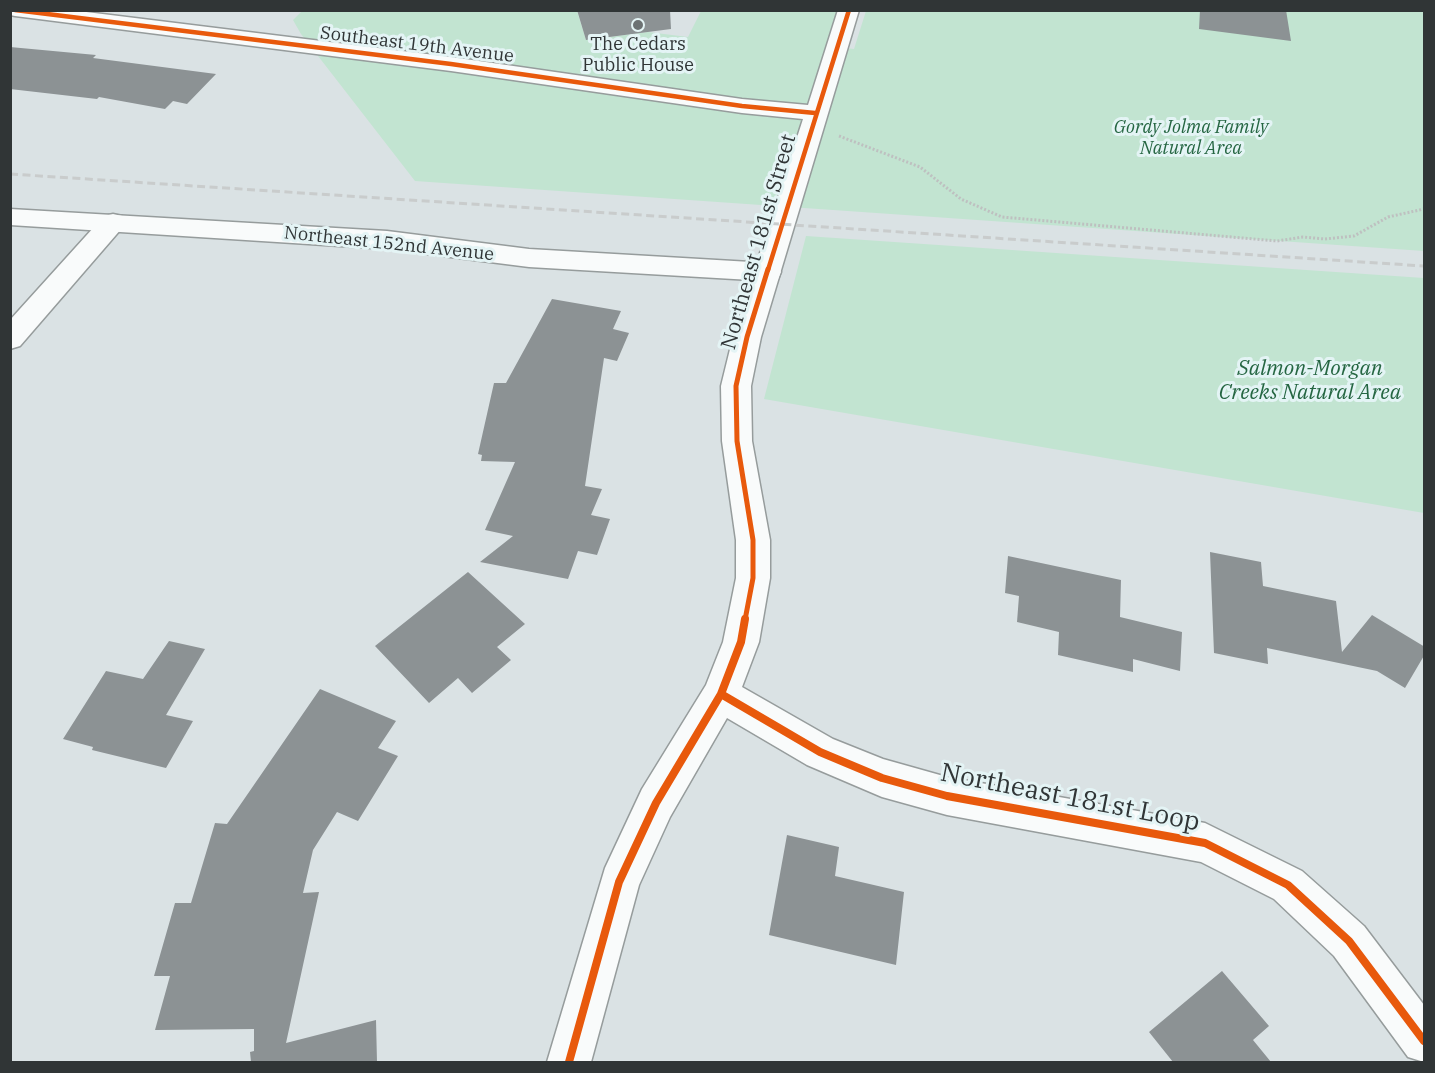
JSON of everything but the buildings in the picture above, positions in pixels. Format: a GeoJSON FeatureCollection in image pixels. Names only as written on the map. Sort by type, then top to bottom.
{"type":"FeatureCollection","features":[{"type":"Feature","properties":{"kind":"street","name":"Southeast 19th Avenue"},"geometry":{"type":"LineString","coordinates":[[15,10],[156,18],[742,106],[815,113]]}},
{"type":"Feature","properties":{"kind":"street","name":"Northeast 181st Street"},"geometry":{"type":"LineString","coordinates":[[569,1062],[619,882],[656,803],[721,694],[741,642],[753,578],[753,540],[737,441],[736,386],[747,337],[849,10]]}},
{"type":"Feature","properties":{"kind":"street","name":"Northeast 152nd Avenue"},"geometry":{"type":"LineString","coordinates":[[10,217],[387,240],[529,258],[768,272]]}},
{"type":"Feature","properties":{"kind":"street"},"geometry":{"type":"LineString","coordinates":[[10,339],[113,222]]}},
{"type":"Feature","properties":{"kind":"street","name":"Northeast 181st Loop"},"geometry":{"type":"LineString","coordinates":[[721,694],[820,752],[882,778],[947,796],[1205,843],[1288,885],[1349,941],[1425,1041]]}},
{"type":"Feature","properties":{"kind":"path"},"geometry":{"type":"LineString","coordinates":[[834,135],[920,166],[960,199],[1002,217],[1277,241],[1303,237],[1325,239],[1354,236],[1388,217],[1425,209]]}},
{"type":"Feature","properties":{"kind":"green space","name":"Gordy Jolma Family Natural Area"},"geometry":{"type":"Polygon","coordinates":[[[303,10],[577,11],[586,40],[648,32],[688,37],[701,11],[838,11],[827,46],[854,49],[866,11],[1424,11],[1424,251],[415,181],[301,34],[293,20],[303,10]]]}},
{"type":"Feature","properties":{"kind":"green space","name":"Salmon-Morgan Creeks Natural Area"},"geometry":{"type":"Polygon","coordinates":[[[806,236],[1424,278],[1424,513],[764,399],[806,236]]]}},
{"type":"Feature","properties":{"kind":"railway"},"geometry":{"type":"LineString","coordinates":[[10,174],[1424,266]]}},
{"type":"Feature","properties":{"kind":"cycle path"},"geometry":{"type":"LineString","coordinates":[[15,10],[451,64],[742,106],[815,113]]}},
{"type":"Feature","properties":{"kind":"cycle path"},"geometry":{"type":"LineString","coordinates":[[569,1062],[619,882],[656,803],[721,694],[741,642],[753,578],[753,540],[737,441],[736,386],[747,337],[849,10]]}},
{"type":"Feature","properties":{"kind":"cycle path"},"geometry":{"type":"LineString","coordinates":[[721,694],[820,752],[882,778],[947,796],[1205,843],[1288,885],[1349,941],[1424,1041]]}},
{"type":"Feature","properties":{"kind":"place","name":"The Cedars Public House"},"geometry":{"type":"Point","coordinates":[638,25]}}]}
